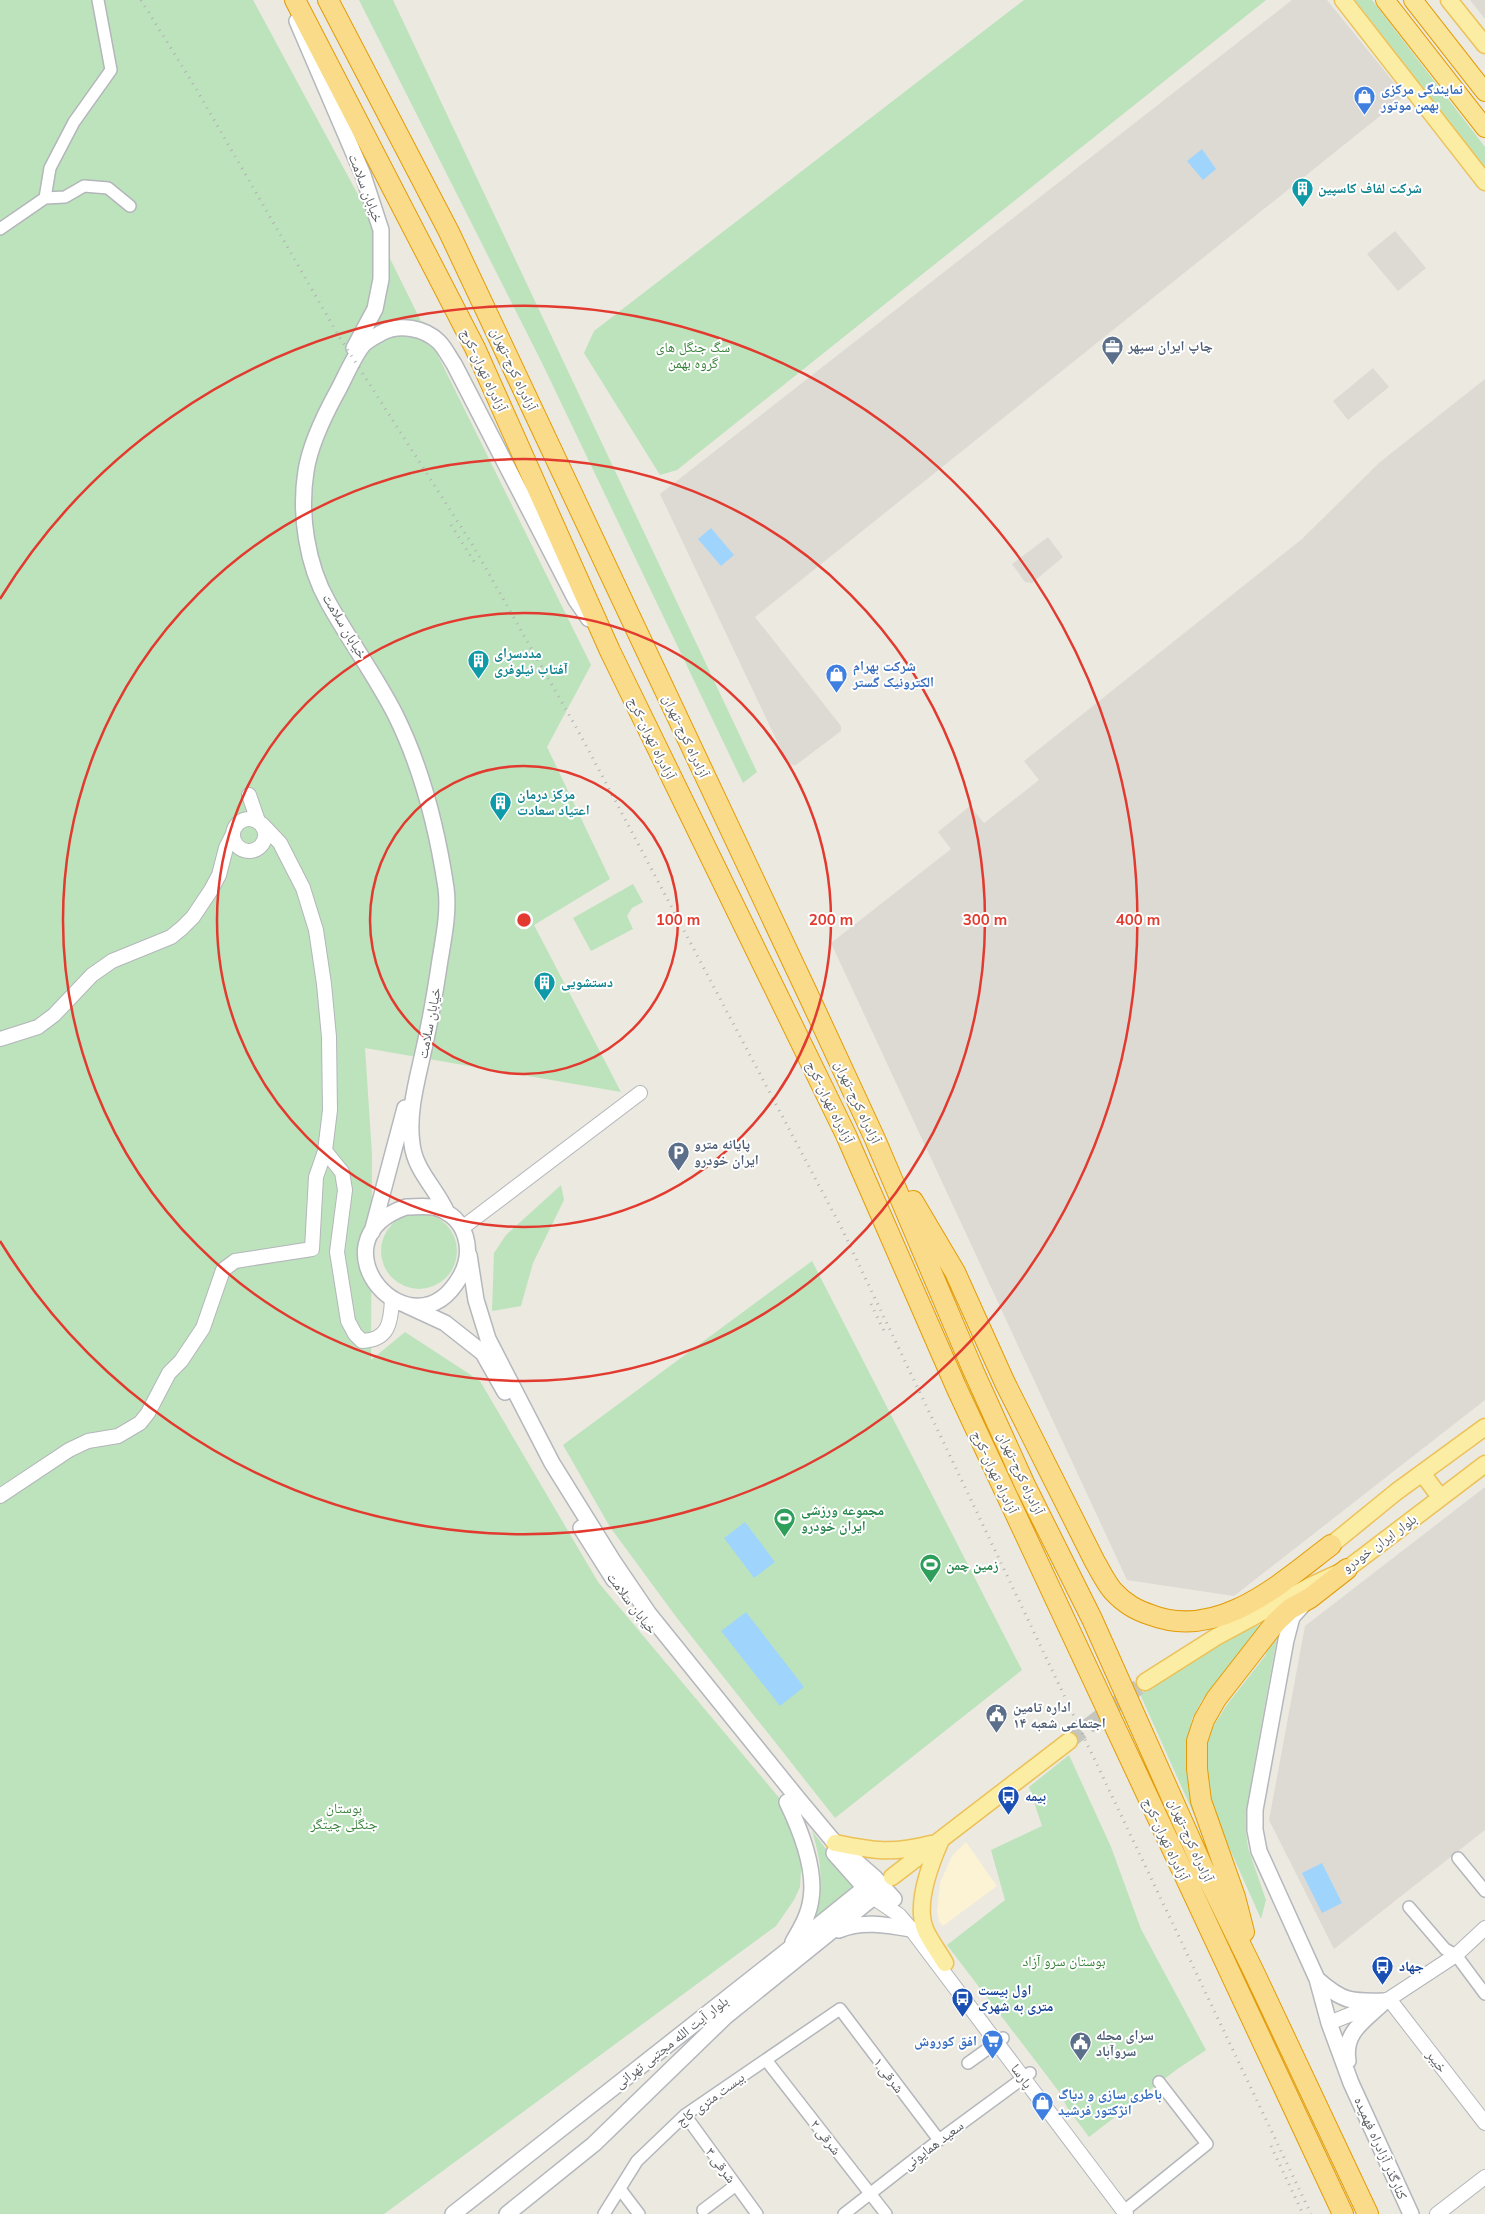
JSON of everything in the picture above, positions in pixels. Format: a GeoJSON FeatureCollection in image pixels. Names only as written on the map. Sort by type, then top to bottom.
{"type":"FeatureCollection","features":[{"type":"Feature","properties":{"kind":"highway","name":"آزادراه تهران-کرج"},"geometry":{"type":"LineString","coordinates":[[295,0],[475,348],[610,651],[846,1135],[957,1389],[1343,2214]]}},
{"type":"Feature","properties":{"kind":"highway","name":"آزادراه کرج-تهران"},"geometry":{"type":"LineString","coordinates":[[328,0],[449,232],[875,1139],[973,1370],[1021,1476],[1092,1619],[1204,1870],[1254,1970],[1368,2214]]}},
{"type":"Feature","properties":{"kind":"highway"},"geometry":{"type":"LineString","coordinates":[[1385,0],[1485,128]]}},
{"type":"Feature","properties":{"kind":"highway"},"geometry":{"type":"LineString","coordinates":[[1413,0],[1485,92]]}},
{"type":"Feature","properties":{"kind":"highway"},"geometry":{"type":"LineString","coordinates":[[875,1139],[955,1272],[1005,1383],[1095,1562],[1112,1590],[1131,1608],[1163,1620],[1195,1622],[1218,1617],[1239,1609],[1285,1581],[1331,1545]]}},
{"type":"Feature","properties":{"kind":"highway"},"geometry":{"type":"LineString","coordinates":[[1254,1970],[1235,1897],[1202,1801],[1197,1769],[1197,1741],[1204,1720],[1216,1699],[1276,1622],[1290,1609],[1310,1598],[1347,1569]]}},
{"type":"Feature","properties":{"kind":"main road","name":"خیابان سلامت"},"geometry":{"type":"LineString","coordinates":[[289,0],[330,103],[363,175],[381,230],[381,279],[375,309],[305,442],[298,475],[296,506],[302,547],[311,579],[328,617],[396,716],[416,763],[434,822],[446,891],[446,922],[430,1021],[416,1087],[411,1126],[412,1145],[416,1160],[426,1180],[440,1196],[447,1213]]}},
{"type":"Feature","properties":{"kind":"main road"},"geometry":{"type":"LineString","coordinates":[[1343,0],[1485,182]]}},
{"type":"Feature","properties":{"kind":"main road"},"geometry":{"type":"LineString","coordinates":[[1449,0],[1485,45]]}},
{"type":"Feature","properties":{"kind":"main road","name":"خیابان سلامت"},"geometry":{"type":"LineString","coordinates":[[372,1232],[402,1123],[434,963],[437,888],[433,849],[419,797],[401,744],[369,675],[327,601],[313,567],[308,543],[303,504],[306,470],[316,436],[330,405],[364,344],[385,331],[404,327],[419,330],[439,342],[454,364],[576,600],[610,651]]}},
{"type":"Feature","properties":{"kind":"main road"},"geometry":{"type":"LineString","coordinates":[[406,1207],[435,1208],[447,1213],[462,1228],[469,1255],[462,1274],[453,1289],[439,1300],[423,1305],[406,1305],[392,1299],[375,1284],[366,1262],[366,1247],[372,1232],[380,1220],[392,1212],[406,1207]]}},
{"type":"Feature","properties":{"kind":"main road","name":"خیابان سلامت"},"geometry":{"type":"LineString","coordinates":[[469,1255],[476,1300],[488,1339],[552,1463],[613,1561],[650,1614],[835,1843],[881,1888]]}},
{"type":"Feature","properties":{"kind":"main road","name":"خیابان سلامت"},"geometry":{"type":"LineString","coordinates":[[406,1305],[445,1323],[483,1353],[596,1555],[626,1597],[787,1802],[881,1888]]}},
{"type":"Feature","properties":{"kind":"main road","name":"بلوار ایران خودرو"},"geometry":{"type":"LineString","coordinates":[[1331,1545],[1422,1473],[1485,1427]]}},
{"type":"Feature","properties":{"kind":"main road","name":"بلوار ایران خودرو"},"geometry":{"type":"LineString","coordinates":[[1145,1682],[1201,1646],[1310,1586],[1347,1569],[1485,1464]]}},
{"type":"Feature","properties":{"kind":"main road"},"geometry":{"type":"LineString","coordinates":[[1422,1473],[1440,1498]]}},
{"type":"Feature","properties":{"kind":"main road"},"geometry":{"type":"LineString","coordinates":[[1310,1598],[1292,1617],[1286,1640],[1255,1810],[1255,1830],[1259,1851],[1317,1979],[1351,2083]]}},
{"type":"Feature","properties":{"kind":"main road"},"geometry":{"type":"LineString","coordinates":[[881,1888],[1069,1741]]}},
{"type":"Feature","properties":{"kind":"main road"},"geometry":{"type":"LineString","coordinates":[[787,1802],[801,1832],[809,1866],[812,1898],[805,1922],[788,1950]]}},
{"type":"Feature","properties":{"kind":"main road"},"geometry":{"type":"LineString","coordinates":[[835,1843],[881,1852],[908,1850],[940,1842]]}},
{"type":"Feature","properties":{"kind":"main road"},"geometry":{"type":"LineString","coordinates":[[940,1842],[930,1863],[922,1905],[924,1928],[945,1962]]}},
{"type":"Feature","properties":{"kind":"main road","name":"بلوار آیت الله مجتبی تهرانی"},"geometry":{"type":"LineString","coordinates":[[507,2214],[594,2144],[725,2017],[828,1934],[881,1888]]}},
{"type":"Feature","properties":{"kind":"main road","name":"بلوار آیت الله مجتبی تهرانی"},"geometry":{"type":"LineString","coordinates":[[453,2214],[788,1950],[881,1888]]}},
{"type":"Feature","properties":{"kind":"main road"},"geometry":{"type":"LineString","coordinates":[[828,1934],[844,1927],[860,1925],[877,1924],[911,1929]]}},
{"type":"Feature","properties":{"kind":"main road"},"geometry":{"type":"LineString","coordinates":[[1317,1979],[1334,1994],[1348,2000],[1387,2000]]}},
{"type":"Feature","properties":{"kind":"main road"},"geometry":{"type":"LineString","coordinates":[[1351,2083],[1347,2053],[1348,2040],[1354,2030],[1387,2000]]}},
{"type":"Feature","properties":{"kind":"main road","name":"کنارگذر آزادراه فهمیده"},"geometry":{"type":"LineString","coordinates":[[1351,2083],[1413,2212]]}},
{"type":"Feature","properties":{"kind":"street"},"geometry":{"type":"LineString","coordinates":[[45,198],[50,168],[74,122],[111,70],[98,0]]}},
{"type":"Feature","properties":{"kind":"street"},"geometry":{"type":"LineString","coordinates":[[0,229],[45,198],[65,197],[84,186],[108,188],[130,206]]}},
{"type":"Feature","properties":{"kind":"street"},"geometry":{"type":"LineString","coordinates":[[222,867],[261,846],[265,840],[249,795],[240,821]]}},
{"type":"Feature","properties":{"kind":"street"},"geometry":{"type":"LineString","coordinates":[[0,1039],[38,1027],[54,1015],[92,975],[112,961],[171,937],[182,928],[193,917],[208,895],[222,867],[226,848],[235,826],[240,821],[248,818],[260,823],[280,843],[291,861],[303,888],[316,930],[330,1037],[330,1110],[325,1151],[316,1177],[312,1249],[235,1261],[223,1270],[203,1328],[181,1360],[169,1373],[148,1413],[140,1423],[118,1436],[88,1441],[69,1450],[0,1496]]}},
{"type":"Feature","properties":{"kind":"street"},"geometry":{"type":"LineString","coordinates":[[233,834],[234,842],[239,848],[250,851],[273,852],[291,861]]}},
{"type":"Feature","properties":{"kind":"street"},"geometry":{"type":"LineString","coordinates":[[462,1228],[640,1093]]}},
{"type":"Feature","properties":{"kind":"street"},"geometry":{"type":"LineString","coordinates":[[325,1151],[342,1172],[345,1190],[338,1252],[348,1321],[355,1334],[362,1340],[374,1340],[385,1333],[391,1316],[392,1299]]}},
{"type":"Feature","properties":{"kind":"street"},"geometry":{"type":"LineString","coordinates":[[1458,1858],[1485,1891]]}},
{"type":"Feature","properties":{"kind":"street","name":"پارسا"},"geometry":{"type":"LineString","coordinates":[[881,1888],[899,1915],[1001,2040]]}},
{"type":"Feature","properties":{"kind":"street","name":"پارسا"},"geometry":{"type":"LineString","coordinates":[[881,1888],[945,1962],[1128,2211]]}},
{"type":"Feature","properties":{"kind":"street"},"geometry":{"type":"LineString","coordinates":[[1409,1907],[1445,1949],[1456,1955],[1485,1994]]}},
{"type":"Feature","properties":{"kind":"street"},"geometry":{"type":"LineString","coordinates":[[1330,2023],[1387,2000],[1456,1955],[1485,1928]]}},
{"type":"Feature","properties":{"kind":"street","name":"خیبر"},"geometry":{"type":"LineString","coordinates":[[1387,2000],[1485,2123]]}},
{"type":"Feature","properties":{"kind":"street","name":"بیست متری کاج"},"geometry":{"type":"LineString","coordinates":[[604,2214],[637,2161],[684,2116],[840,2009]]}},
{"type":"Feature","properties":{"kind":"street","name":"۱ شرقی"},"geometry":{"type":"LineString","coordinates":[[840,2009],[938,2140]]}},
{"type":"Feature","properties":{"kind":"street"},"geometry":{"type":"LineString","coordinates":[[968,2063],[1001,2040]]}},
{"type":"Feature","properties":{"kind":"street","name":"۲ شرقی"},"geometry":{"type":"LineString","coordinates":[[766,2060],[886,2214]]}},
{"type":"Feature","properties":{"kind":"street","name":"سعید همایونی"},"geometry":{"type":"LineString","coordinates":[[844,2214],[938,2140],[1027,2076]]}},
{"type":"Feature","properties":{"kind":"street"},"geometry":{"type":"LineString","coordinates":[[1128,2211],[1207,2144],[1159,2082]]}},
{"type":"Feature","properties":{"kind":"street","name":"۳ شرقی"},"geometry":{"type":"LineString","coordinates":[[684,2116],[758,2214]]}},
{"type":"Feature","properties":{"kind":"street"},"geometry":{"type":"LineString","coordinates":[[1437,2214],[1485,2177]]}},
{"type":"Feature","properties":{"kind":"street"},"geometry":{"type":"LineString","coordinates":[[702,2210],[736,2184]]}},
{"type":"Feature","properties":{"kind":"street"},"geometry":{"type":"LineString","coordinates":[[620,2189],[639,2214]]}},
{"type":"Feature","properties":{"kind":"shaded area"},"geometry":{"type":"Polygon","coordinates":[[[1292,0],[1327,0],[1405,96],[755,617],[841,726],[841,731],[796,765],[791,765],[784,756],[660,494],[1292,0]]]}},
{"type":"Feature","properties":{"kind":"shaded area"},"geometry":{"type":"Polygon","coordinates":[[[1470,0],[1485,0],[1485,19],[1470,0]]]}},
{"type":"Feature","properties":{"kind":"shaded area"},"geometry":{"type":"Polygon","coordinates":[[[1395,231],[1426,268],[1398,291],[1367,254],[1395,231]]]}},
{"type":"Feature","properties":{"kind":"shaded area"},"geometry":{"type":"Polygon","coordinates":[[[1373,368],[1389,387],[1348,420],[1333,401],[1373,368]]]}},
{"type":"Feature","properties":{"kind":"shaded area"},"geometry":{"type":"Polygon","coordinates":[[[1485,379],[1485,1400],[1234,1596],[1127,1580],[831,943],[951,849],[938,832],[970,806],[984,823],[1039,780],[1024,761],[1302,539],[1380,462],[1485,379]]]}},
{"type":"Feature","properties":{"kind":"shaded area"},"geometry":{"type":"Polygon","coordinates":[[[1048,537],[1063,557],[1032,583],[1025,582],[1012,564],[1048,537]]]}},
{"type":"Feature","properties":{"kind":"shaded area"},"geometry":{"type":"Polygon","coordinates":[[[1485,1487],[1485,1830],[1334,1949],[1269,1820],[1305,1626],[1485,1487]]]}},
{"type":"Feature","properties":{"kind":"shaded area"},"geometry":{"type":"Polygon","coordinates":[[[966,1842],[997,1886],[943,1926],[939,1922],[937,1911],[940,1883],[952,1856],[966,1842]]]}},
{"type":"Feature","properties":{"kind":"green space","name":"بوستان جنگلی چیتگر"},"geometry":{"type":"Polygon","coordinates":[[[0,0],[253,0],[363,204],[591,665],[547,747],[610,879],[534,925],[621,1092],[365,1048],[372,1154],[371,1360],[405,1332],[480,1381],[598,1582],[786,1806],[801,1853],[800,1887],[794,1900],[776,1926],[384,2214],[0,2214],[0,0]]]}},
{"type":"Feature","properties":{"kind":"green space"},"geometry":{"type":"Polygon","coordinates":[[[359,0],[393,0],[757,772],[743,783],[542,363],[359,0]]]}},
{"type":"Feature","properties":{"kind":"green space","name":"سگ جنگل های گروه بهمن"},"geometry":{"type":"Polygon","coordinates":[[[1024,0],[1266,0],[677,470],[660,475],[584,353],[594,331],[1024,0]]]}},
{"type":"Feature","properties":{"kind":"green space"},"geometry":{"type":"Polygon","coordinates":[[[1355,0],[1372,0],[1485,147],[1485,167],[1355,0]]]}},
{"type":"Feature","properties":{"kind":"green space"},"geometry":{"type":"Polygon","coordinates":[[[633,884],[643,902],[632,908],[627,916],[633,929],[591,951],[573,918],[633,884]]]}},
{"type":"Feature","properties":{"kind":"green space"},"geometry":{"type":"Polygon","coordinates":[[[561,1185],[564,1200],[533,1263],[521,1306],[492,1311],[494,1253],[506,1235],[561,1185]]]}},
{"type":"Feature","properties":{"kind":"green space"},"geometry":{"type":"Polygon","coordinates":[[[419,1213],[434,1216],[446,1224],[454,1236],[457,1251],[454,1266],[446,1278],[434,1286],[419,1289],[404,1286],[392,1278],[384,1266],[381,1251],[384,1236],[392,1224],[404,1216],[419,1213]]]}},
{"type":"Feature","properties":{"kind":"green space","name":"مجموعه ورزشی ایران خودرو"},"geometry":{"type":"Polygon","coordinates":[[[812,1261],[1022,1670],[835,1818],[677,1618],[610,1527],[563,1445],[812,1261]]]}},
{"type":"Feature","properties":{"kind":"green space"},"geometry":{"type":"Polygon","coordinates":[[[1270,1620],[1202,1700],[1192,1719],[1186,1754],[1191,1789],[1200,1828],[1140,1694],[1208,1648],[1270,1620]]]}},
{"type":"Feature","properties":{"kind":"green space"},"geometry":{"type":"Polygon","coordinates":[[[1279,1626],[1252,1776],[1246,1832],[1248,1848],[1266,1900],[1261,1919],[1204,1791],[1202,1752],[1210,1732],[1226,1706],[1265,1656],[1279,1626]]]}},
{"type":"Feature","properties":{"kind":"green space","name":"بوستان سرو آزاد"},"geometry":{"type":"Polygon","coordinates":[[[1069,1755],[1111,1847],[1141,1929],[1206,2050],[1176,2070],[1089,2137],[1068,2109],[1060,2093],[947,1945],[1005,1900],[991,1850],[1042,1826],[1029,1787],[1069,1755]]]}},
{"type":"Feature","properties":{"kind":"green space"},"geometry":{"type":"Polygon","coordinates":[[[812,1831],[855,1886],[804,1929],[816,1904],[820,1881],[819,1858],[812,1831]]]}},
{"type":"Feature","properties":{"kind":"water"},"geometry":{"type":"Polygon","coordinates":[[[1202,149],[1216,169],[1203,180],[1187,161],[1202,149]]]}},
{"type":"Feature","properties":{"kind":"water"},"geometry":{"type":"Polygon","coordinates":[[[711,528],[734,555],[721,566],[698,539],[711,528]]]}},
{"type":"Feature","properties":{"kind":"water"},"geometry":{"type":"Polygon","coordinates":[[[745,1522],[775,1562],[754,1578],[724,1538],[745,1522]]]}},
{"type":"Feature","properties":{"kind":"water"},"geometry":{"type":"Polygon","coordinates":[[[746,1612],[804,1687],[780,1706],[721,1631],[746,1612]]]}},
{"type":"Feature","properties":{"kind":"water"},"geometry":{"type":"Polygon","coordinates":[[[1322,1863],[1342,1903],[1322,1913],[1302,1873],[1322,1863]]]}},
{"type":"Feature","properties":{"kind":"tunnel"},"geometry":{"type":"LineString","coordinates":[[1069,1741],[1145,1682]]}},
{"type":"Feature","properties":{"kind":"railway"},"geometry":{"type":"LineString","coordinates":[[141,0],[195,87],[340,338],[472,544],[581,736],[842,1229],[1311,2214]]}},
{"type":"Feature","properties":{"kind":"railway"},"geometry":{"type":"LineString","coordinates":[[451,525],[475,563]]}},
{"type":"Feature","properties":{"kind":"railway"},"geometry":{"type":"LineString","coordinates":[[871,1304],[886,1335]]}},
{"type":"Feature","properties":{"kind":"railway"},"geometry":{"type":"LineString","coordinates":[[1271,2146],[1303,2214]]}},
{"type":"Feature","properties":{"kind":"place","name":"نمایندگی مرکزی بهمن موتور"},"geometry":{"type":"Point","coordinates":[1365,116]}},
{"type":"Feature","properties":{"kind":"place","name":"شرکت لفاف کاسپین"},"geometry":{"type":"Point","coordinates":[1302,207]}},
{"type":"Feature","properties":{"kind":"place","name":"چاپ ایران سپهر"},"geometry":{"type":"Point","coordinates":[1112,365]}},
{"type":"Feature","properties":{"kind":"place","name":"مددسرای آفتاب نیلوفری"},"geometry":{"type":"Point","coordinates":[478,680]}},
{"type":"Feature","properties":{"kind":"place","name":"شرکت بهرام الکترونیک گستر"},"geometry":{"type":"Point","coordinates":[837,693]}},
{"type":"Feature","properties":{"kind":"place","name":"مرکز درمان اعتیاد سعادت"},"geometry":{"type":"Point","coordinates":[501,821]}},
{"type":"Feature","properties":{"kind":"place","name":"دستشویی"},"geometry":{"type":"Point","coordinates":[545,1001]}},
{"type":"Feature","properties":{"kind":"place","name":"پایانه مترو ایران خودرو"},"geometry":{"type":"Point","coordinates":[678,1171]}},
{"type":"Feature","properties":{"kind":"place","name":"مجموعه ورزشی ایران خودرو"},"geometry":{"type":"Point","coordinates":[785,1537]}},
{"type":"Feature","properties":{"kind":"place","name":"زمین چمن"},"geometry":{"type":"Point","coordinates":[930,1584]}},
{"type":"Feature","properties":{"kind":"place","name":"اداره تامین اجتماعی شعبه ۱۴"},"geometry":{"type":"Point","coordinates":[997,1734]}},
{"type":"Feature","properties":{"kind":"place","name":"بیمه"},"geometry":{"type":"Point","coordinates":[1009,1815]}},
{"type":"Feature","properties":{"kind":"place","name":"جهاد"},"geometry":{"type":"Point","coordinates":[1383,1985]}},
{"type":"Feature","properties":{"kind":"place","name":"اول بیست متری به شهرک"},"geometry":{"type":"Point","coordinates":[962,2017]}},
{"type":"Feature","properties":{"kind":"place","name":"افق کوروش"},"geometry":{"type":"Point","coordinates":[993,2060]}},
{"type":"Feature","properties":{"kind":"place","name":"سرای محله سروآباد"},"geometry":{"type":"Point","coordinates":[1080,2062]}},
{"type":"Feature","properties":{"kind":"place","name":"باطری سازی و دیاگ انژکتور فرشید"},"geometry":{"type":"Point","coordinates":[1042,2121]}}]}
